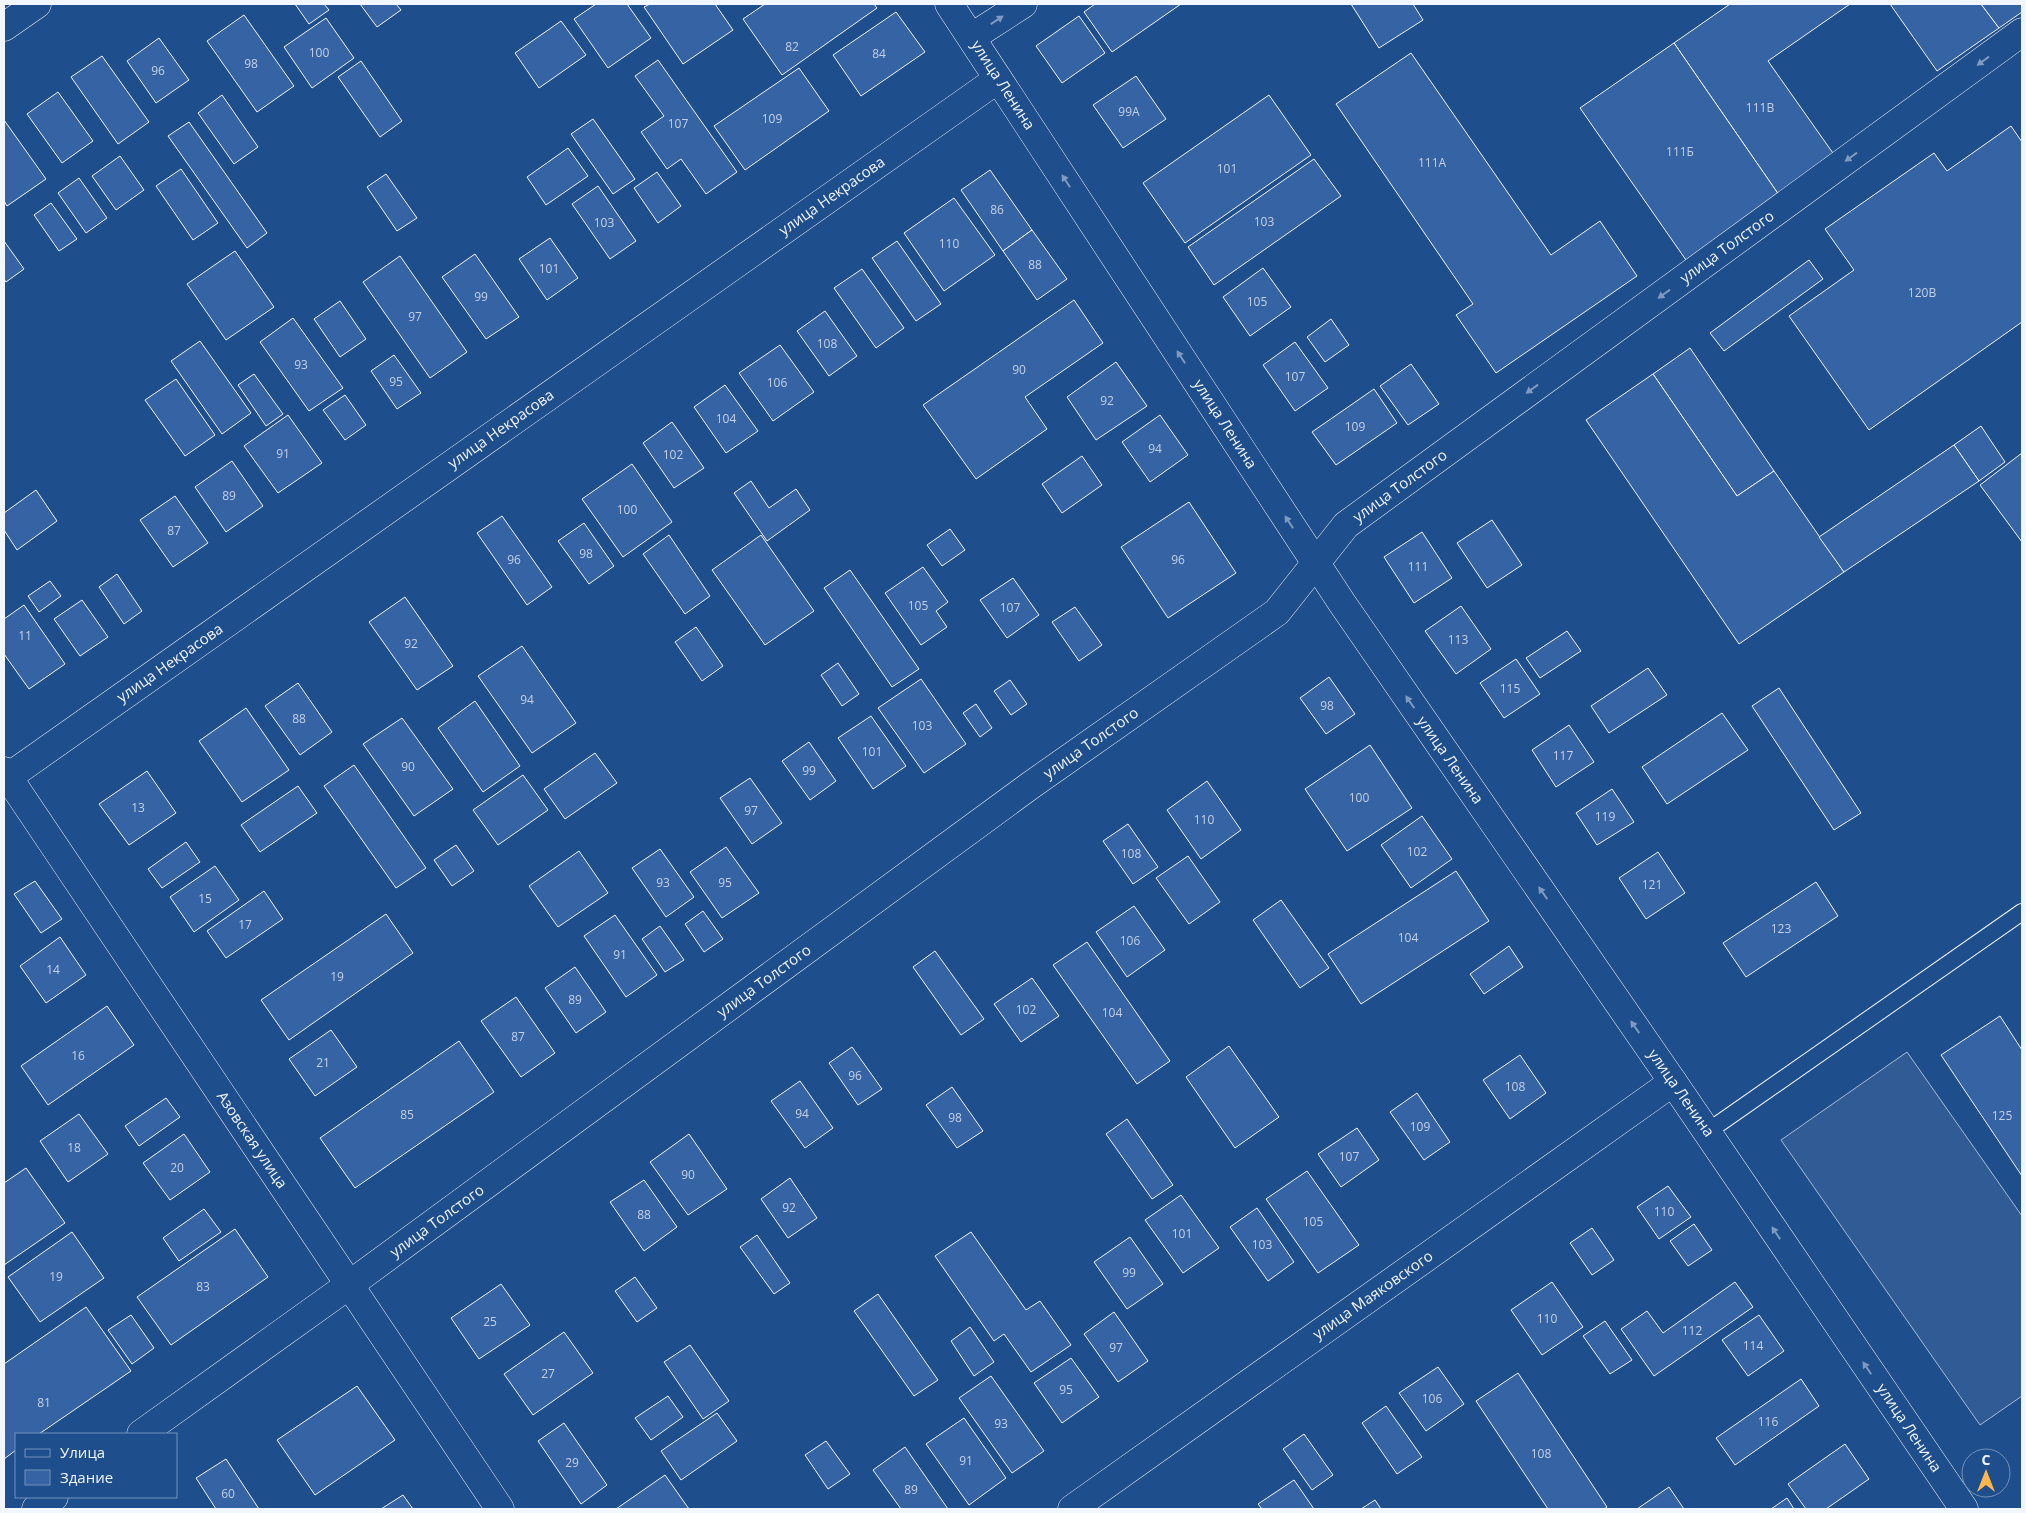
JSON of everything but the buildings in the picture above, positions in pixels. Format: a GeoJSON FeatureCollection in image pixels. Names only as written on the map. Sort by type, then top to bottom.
{"type":"FeatureCollection","features":[{"type":"Feature","properties":{"kind":"street"},"geometry":{"type":"LineString","coordinates":[[4,27],[37,4]]}},
{"type":"Feature","properties":{"kind":"street","name":"улица Ленина"},"geometry":{"type":"LineString","coordinates":[[949,4],[1342,603],[1673,1082],[1964,1509]]}},
{"type":"Feature","properties":{"kind":"street"},"geometry":{"type":"LineString","coordinates":[[972,37],[1023,4]]}},
{"type":"Feature","properties":{"kind":"street","name":"улица Толстого"},"geometry":{"type":"LineString","coordinates":[[142,1433],[349,1285],[1031,785],[1277,612],[1346,525],[2022,32]]}},
{"type":"Feature","properties":{"kind":"street","name":"улица Некрасова"},"geometry":{"type":"LineString","coordinates":[[5,776],[998,78]]}},
{"type":"Feature","properties":{"kind":"street","name":"Азовская улица"},"geometry":{"type":"LineString","coordinates":[[5,776],[500,1509]]}},
{"type":"Feature","properties":{"kind":"street","name":"улица Маяковского"},"geometry":{"type":"LineString","coordinates":[[1072,1509],[1673,1082]]}},
{"type":"Feature","properties":{"kind":"street"},"geometry":{"type":"LineString","coordinates":[[36,1509],[52,1498]]}},
{"type":"Feature","properties":{"kind":"lane"},"geometry":{"type":"LineString","coordinates":[[1707,1132],[2022,912]]}},
{"type":"Feature","properties":{"kind":"shaded area"},"geometry":{"type":"Polygon","coordinates":[[[1907,1052],[2022,1216],[2022,1396],[1980,1425],[1781,1140],[1907,1052]]]}}]}
